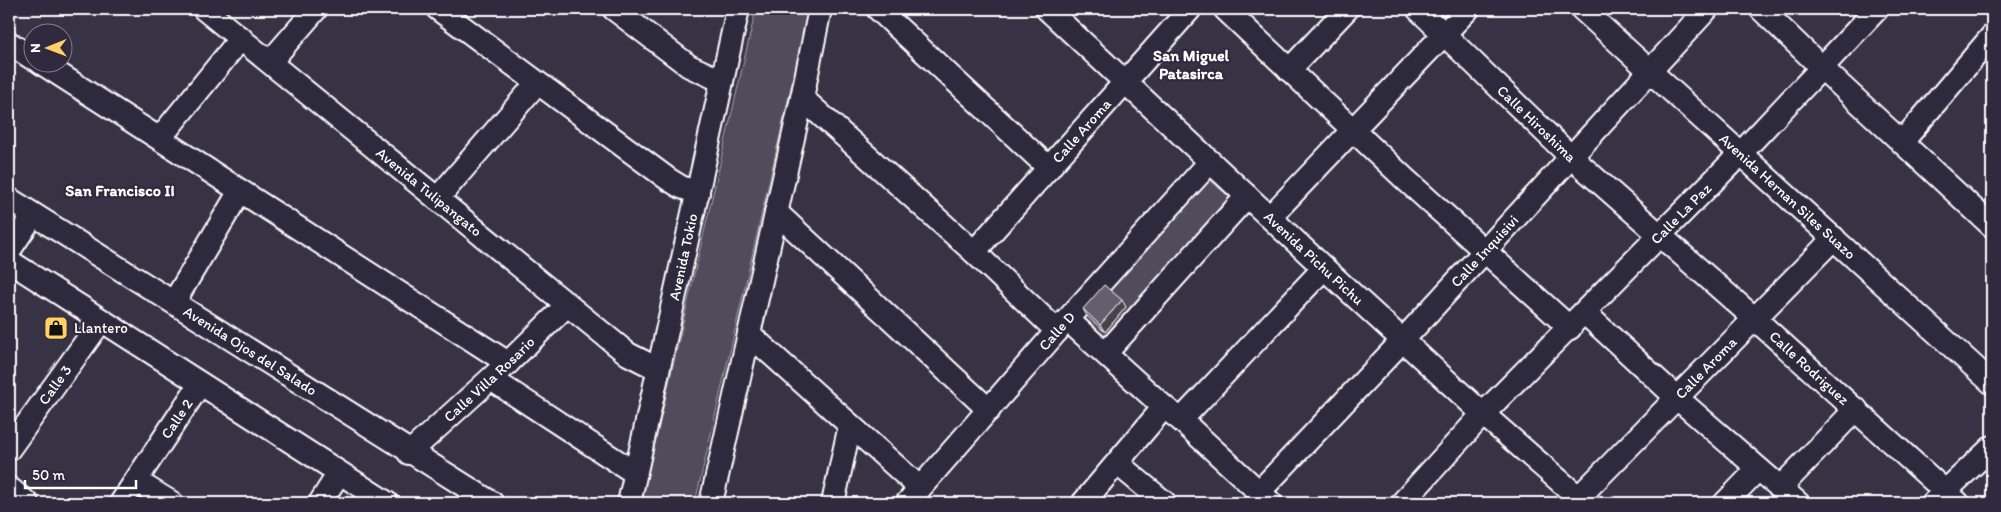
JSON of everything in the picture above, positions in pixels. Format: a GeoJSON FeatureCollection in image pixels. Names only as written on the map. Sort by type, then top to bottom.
{"type":"FeatureCollection","features":[{"type":"Feature","properties":{"kind":"street","name":"Avenida Tulipangato"},"geometry":{"type":"LineString","coordinates":[[204,9],[628,354],[658,369]]}},
{"type":"Feature","properties":{"kind":"street"},"geometry":{"type":"LineString","coordinates":[[270,62],[316,9]]}},
{"type":"Feature","properties":{"kind":"street"},"geometry":{"type":"LineString","coordinates":[[438,9],[668,179],[681,187],[698,193]]}},
{"type":"Feature","properties":{"kind":"street"},"geometry":{"type":"LineString","coordinates":[[614,9],[689,66],[722,81]]}},
{"type":"Feature","properties":{"kind":"street","name":"Avenida Tokio"},"geometry":{"type":"LineString","coordinates":[[629,503],[738,9]]}},
{"type":"Feature","properties":{"kind":"street"},"geometry":{"type":"LineString","coordinates":[[711,503],[802,98],[820,9]]}},
{"type":"Feature","properties":{"kind":"street"},"geometry":{"type":"LineString","coordinates":[[878,9],[1049,168]]}},
{"type":"Feature","properties":{"kind":"street","name":"Avenida Pichu Pichu"},"geometry":{"type":"LineString","coordinates":[[1047,9],[1324,268],[1484,414],[1582,500]]}},
{"type":"Feature","properties":{"kind":"street","name":"Calle Aroma"},"geometry":{"type":"LineString","coordinates":[[974,252],[1190,9]]}},
{"type":"Feature","properties":{"kind":"street"},"geometry":{"type":"LineString","coordinates":[[1224,9],[1353,130],[1486,250],[1678,398],[1798,503]]}},
{"type":"Feature","properties":{"kind":"street"},"geometry":{"type":"LineString","coordinates":[[1289,70],[1347,9]]}},
{"type":"Feature","properties":{"kind":"street","name":"Calle Hiroshima"},"geometry":{"type":"LineString","coordinates":[[1418,9],[1571,157],[1661,234]]}},
{"type":"Feature","properties":{"kind":"street"},"geometry":{"type":"LineString","coordinates":[[1270,217],[1468,9]]}},
{"type":"Feature","properties":{"kind":"street","name":"Avenida Hernan Siles Suazo"},"geometry":{"type":"LineString","coordinates":[[1582,9],[1992,383]]}},
{"type":"Feature","properties":{"kind":"street","name":"Calle Inquisivi"},"geometry":{"type":"LineString","coordinates":[[1265,497],[1403,340],[1707,9]]}},
{"type":"Feature","properties":{"kind":"street"},"geometry":{"type":"LineString","coordinates":[[1761,9],[1902,142],[1989,216]]}},
{"type":"Feature","properties":{"kind":"street","name":"Calle La Paz"},"geometry":{"type":"LineString","coordinates":[[1406,502],[1484,414],[1741,153],[1876,9]]}},
{"type":"Feature","properties":{"kind":"street"},"geometry":{"type":"LineString","coordinates":[[1902,142],[1992,36]]}},
{"type":"Feature","properties":{"kind":"street"},"geometry":{"type":"LineString","coordinates":[[160,138],[241,38]]}},
{"type":"Feature","properties":{"kind":"street"},"geometry":{"type":"LineString","coordinates":[[9,43],[22,51]]}},
{"type":"Feature","properties":{"kind":"street"},"geometry":{"type":"LineString","coordinates":[[56,72],[508,363]]}},
{"type":"Feature","properties":{"kind":"street"},"geometry":{"type":"LineString","coordinates":[[437,199],[536,83]]}},
{"type":"Feature","properties":{"kind":"street"},"geometry":{"type":"LineString","coordinates":[[802,98],[974,252],[1063,326],[1106,353],[1265,497]]}},
{"type":"Feature","properties":{"kind":"street","name":"Calle D"},"geometry":{"type":"LineString","coordinates":[[914,496],[1210,162]]}},
{"type":"Feature","properties":{"kind":"street"},"geometry":{"type":"LineString","coordinates":[[174,302],[240,190]]}},
{"type":"Feature","properties":{"kind":"street"},"geometry":{"type":"LineString","coordinates":[[1106,353],[1247,196]]}},
{"type":"Feature","properties":{"kind":"street"},"geometry":{"type":"LineString","coordinates":[[9,250],[16,208]]}},
{"type":"Feature","properties":{"kind":"street","name":"Avenida Ojos del Salado"},"geometry":{"type":"LineString","coordinates":[[16,208],[174,302],[409,453],[492,503]]}},
{"type":"Feature","properties":{"kind":"street"},"geometry":{"type":"LineString","coordinates":[[776,212],[989,410]]}},
{"type":"Feature","properties":{"kind":"street","name":"Calle Rodriguez"},"geometry":{"type":"LineString","coordinates":[[1661,234],[1856,409],[1946,500]]}},
{"type":"Feature","properties":{"kind":"street","name":"Calle Aroma"},"geometry":{"type":"LineString","coordinates":[[1582,500],[1754,318],[1834,238]]}},
{"type":"Feature","properties":{"kind":"street"},"geometry":{"type":"LineString","coordinates":[[9,261],[387,503]]}},
{"type":"Feature","properties":{"kind":"street"},"geometry":{"type":"LineString","coordinates":[[1083,503],[1118,464],[1324,268]]}},
{"type":"Feature","properties":{"kind":"street","name":"Calle Villa Rosario"},"geometry":{"type":"LineString","coordinates":[[409,453],[491,379],[568,304]]}},
{"type":"Feature","properties":{"kind":"street","name":"Calle 3"},"geometry":{"type":"LineString","coordinates":[[9,449],[101,321]]}},
{"type":"Feature","properties":{"kind":"street"},"geometry":{"type":"LineString","coordinates":[[749,334],[850,425],[914,496]]}},
{"type":"Feature","properties":{"kind":"street"},"geometry":{"type":"LineString","coordinates":[[491,379],[635,473]]}},
{"type":"Feature","properties":{"kind":"street","name":"Calle 2"},"geometry":{"type":"LineString","coordinates":[[121,503],[200,384]]}},
{"type":"Feature","properties":{"kind":"street"},"geometry":{"type":"LineString","coordinates":[[1780,488],[1856,409]]}},
{"type":"Feature","properties":{"kind":"street"},"geometry":{"type":"LineString","coordinates":[[833,503],[850,425]]}},
{"type":"Feature","properties":{"kind":"street"},"geometry":{"type":"LineString","coordinates":[[1946,500],[1992,446]]}},
{"type":"Feature","properties":{"kind":"street"},"geometry":{"type":"LineString","coordinates":[[1118,464],[1165,503]]}},
{"type":"Feature","properties":{"kind":"street"},"geometry":{"type":"LineString","coordinates":[[1725,503],[1758,469]]}},
{"type":"Feature","properties":{"kind":"street"},"geometry":{"type":"LineString","coordinates":[[320,503],[339,473]]}},
{"type":"Feature","properties":{"kind":"street"},"geometry":{"type":"LineString","coordinates":[[136,481],[172,503]]}},
{"type":"Feature","properties":{"kind":"street"},"geometry":{"type":"LineString","coordinates":[[9,488],[27,503]]}},
{"type":"Feature","properties":{"kind":"shaded area"},"geometry":{"type":"Polygon","coordinates":[[[756,9],[809,9],[695,503],[641,503],[756,9]]]}},
{"type":"Feature","properties":{"kind":"shaded area"},"geometry":{"type":"Polygon","coordinates":[[[1204,175],[1234,201],[1109,340],[1080,314],[1204,175]]]}},
{"type":"Feature","properties":{"kind":"building"},"geometry":{"type":"Polygon","coordinates":[[[1104,285],[1122,300],[1100,325],[1083,309],[1104,285]]]}},
{"type":"Feature","properties":{"kind":"place","name":"Llantero"},"geometry":{"type":"Point","coordinates":[56,328]}},
{"type":"Feature","properties":{"kind":"district","name":"San Miguel Patasirca"},"geometry":{"type":"Point","coordinates":[1191,64]}},
{"type":"Feature","properties":{"kind":"district","name":"San Francisco II"},"geometry":{"type":"Point","coordinates":[120,190]}}]}
